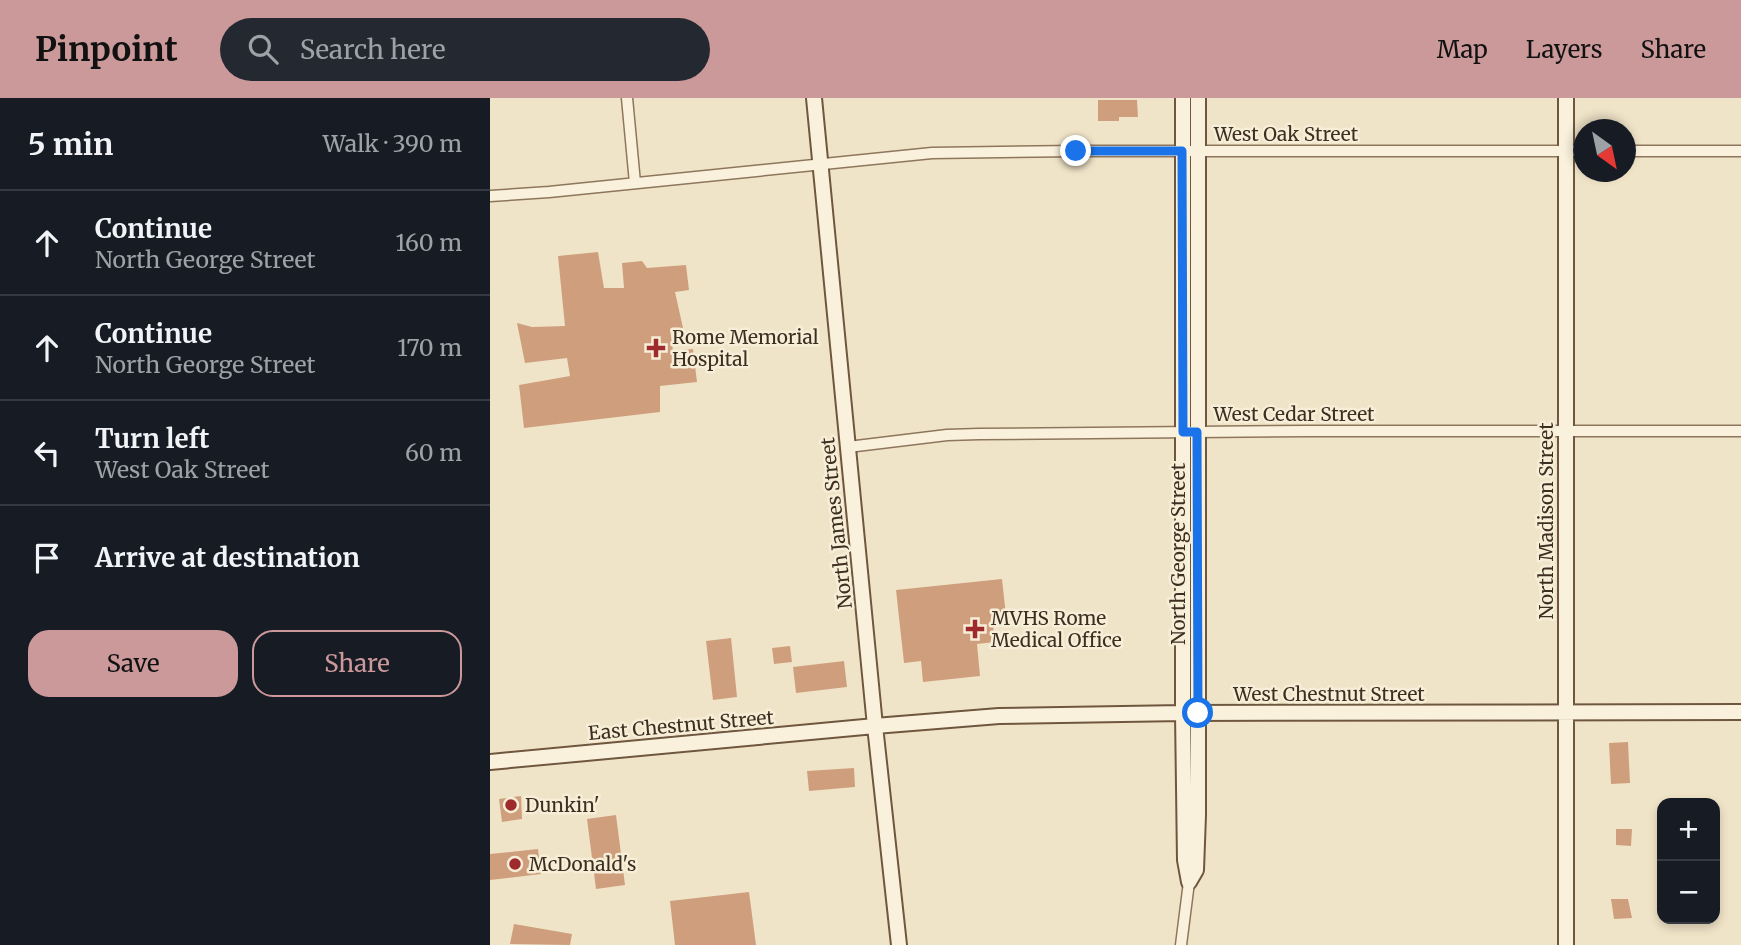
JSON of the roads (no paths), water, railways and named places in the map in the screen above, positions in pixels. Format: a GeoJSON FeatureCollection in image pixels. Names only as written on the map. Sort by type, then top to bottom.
{"type":"FeatureCollection","features":[{"type":"Feature","properties":{"kind":"street"},"geometry":{"type":"LineString","coordinates":[[627,98],[635,183]]}},
{"type":"Feature","properties":{"kind":"street","name":"North James Street"},"geometry":{"type":"LineString","coordinates":[[814,98],[899,945]]}},
{"type":"Feature","properties":{"kind":"street","name":"North George Street"},"geometry":{"type":"LineString","coordinates":[[1182,98],[1198,713],[1196,870],[1189,882]]}},
{"type":"Feature","properties":{"kind":"street","name":"North George Street"},"geometry":{"type":"LineString","coordinates":[[1181,945],[1189,882],[1185,860],[1183,713],[1198,98]]}},
{"type":"Feature","properties":{"kind":"street","name":"North Madison Street"},"geometry":{"type":"LineString","coordinates":[[1566,98],[1566,945]]}},
{"type":"Feature","properties":{"kind":"street","name":"West Oak Street"},"geometry":{"type":"LineString","coordinates":[[490,196],[932,153],[1573,151]]}},
{"type":"Feature","properties":{"kind":"street"},"geometry":{"type":"LineString","coordinates":[[1636,151],[1741,151]]}},
{"type":"Feature","properties":{"kind":"street","name":"West Cedar Street"},"geometry":{"type":"LineString","coordinates":[[848,447],[947,435],[1741,431]]}},
{"type":"Feature","properties":{"kind":"street","name":"West Chestnut Street"},"geometry":{"type":"LineString","coordinates":[[875,726],[999,716],[1183,713],[1741,712]]}},
{"type":"Feature","properties":{"kind":"street","name":"East Chestnut Street"},"geometry":{"type":"LineString","coordinates":[[490,762],[875,726]]}},
{"type":"Feature","properties":{"kind":"place","name":"Rome Memorial Hospital"},"geometry":{"type":"Point","coordinates":[656,348]}},
{"type":"Feature","properties":{"kind":"place","name":"MVHS Rome Medical Office"},"geometry":{"type":"Point","coordinates":[975,629]}},
{"type":"Feature","properties":{"kind":"place","name":"Dunkin'"},"geometry":{"type":"Point","coordinates":[511,805]}},
{"type":"Feature","properties":{"kind":"place","name":"McDonald's"},"geometry":{"type":"Point","coordinates":[515,864]}}]}
